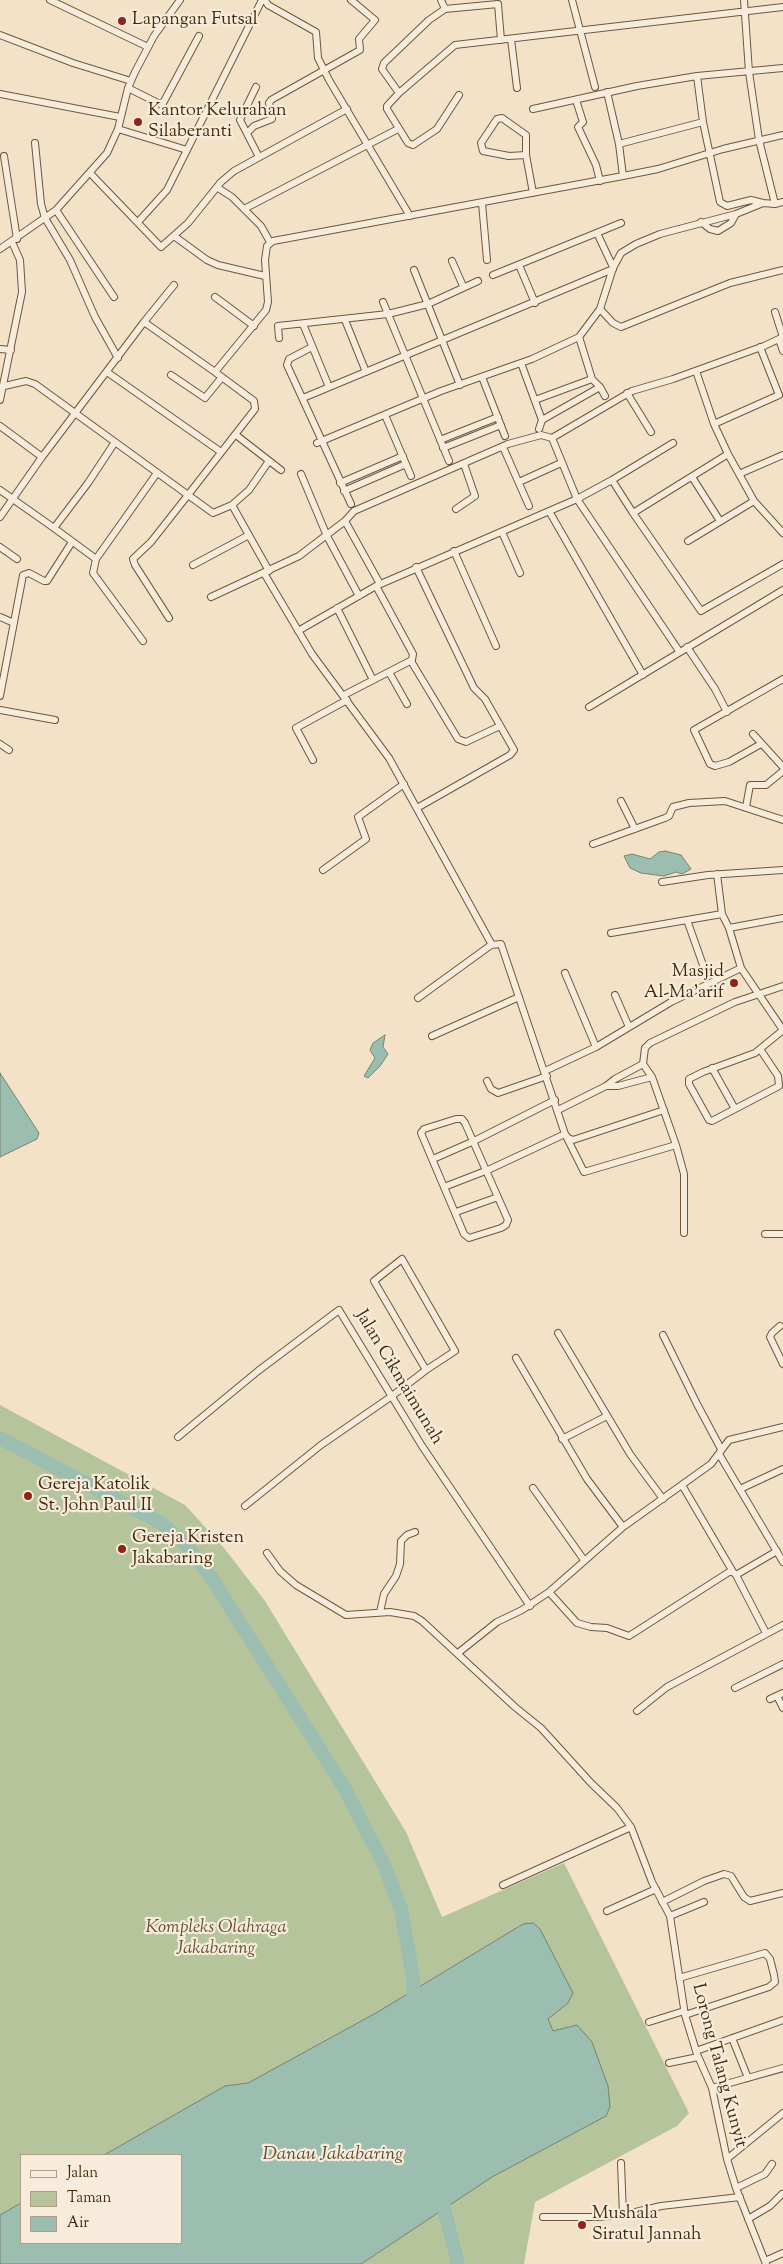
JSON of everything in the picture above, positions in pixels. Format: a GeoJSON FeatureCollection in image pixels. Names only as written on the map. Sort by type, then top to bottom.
{"type":"FeatureCollection","features":[{"type":"Feature","properties":{"kind":"street"},"geometry":{"type":"LineString","coordinates":[[50,0],[148,47]]}},
{"type":"Feature","properties":{"kind":"street"},"geometry":{"type":"LineString","coordinates":[[0,249],[56,210],[107,153],[118,129],[130,84],[148,47],[180,0]]}},
{"type":"Feature","properties":{"kind":"street"},"geometry":{"type":"LineString","coordinates":[[138,222],[167,190],[263,0],[268,5],[316,32],[318,58],[324,71],[410,216]]}},
{"type":"Feature","properties":{"kind":"street"},"geometry":{"type":"LineString","coordinates":[[247,133],[254,126],[272,119],[269,103],[271,100],[360,50],[359,39],[375,21],[371,15],[351,0]]}},
{"type":"Feature","properties":{"kind":"street"},"geometry":{"type":"LineString","coordinates":[[442,0],[444,9]]}},
{"type":"Feature","properties":{"kind":"street"},"geometry":{"type":"LineString","coordinates":[[572,0],[595,87]]}},
{"type":"Feature","properties":{"kind":"street"},"geometry":{"type":"LineString","coordinates":[[744,0],[748,72],[760,140],[775,204]]}},
{"type":"Feature","properties":{"kind":"street"},"geometry":{"type":"LineString","coordinates":[[398,93],[382,69],[384,63],[429,20],[444,9],[498,4],[501,40]]}},
{"type":"Feature","properties":{"kind":"street"},"geometry":{"type":"LineString","coordinates":[[459,95],[437,129],[413,145],[408,143],[387,107],[398,93],[455,46],[783,7]]}},
{"type":"Feature","properties":{"kind":"street"},"geometry":{"type":"LineString","coordinates":[[0,35],[130,84],[162,105],[200,36]]}},
{"type":"Feature","properties":{"kind":"street"},"geometry":{"type":"LineString","coordinates":[[511,39],[517,88]]}},
{"type":"Feature","properties":{"kind":"street"},"geometry":{"type":"LineString","coordinates":[[533,109],[607,92],[697,76],[783,68]]}},
{"type":"Feature","properties":{"kind":"street"},"geometry":{"type":"LineString","coordinates":[[697,76],[703,122],[720,202],[727,206],[751,200],[775,204],[783,202]]}},
{"type":"Feature","properties":{"kind":"street"},"geometry":{"type":"LineString","coordinates":[[256,87],[240,119],[259,157]]}},
{"type":"Feature","properties":{"kind":"street"},"geometry":{"type":"LineString","coordinates":[[607,92],[619,144],[623,176]]}},
{"type":"Feature","properties":{"kind":"street"},"geometry":{"type":"LineString","coordinates":[[0,94],[120,117]]}},
{"type":"Feature","properties":{"kind":"street"},"geometry":{"type":"LineString","coordinates":[[576,100],[582,122],[578,127],[596,165],[600,181]]}},
{"type":"Feature","properties":{"kind":"street"},"geometry":{"type":"LineString","coordinates":[[90,173],[161,247],[174,236],[234,172],[347,109]]}},
{"type":"Feature","properties":{"kind":"street"},"geometry":{"type":"LineString","coordinates":[[526,155],[509,156],[483,151],[481,143],[497,119],[502,118],[526,135],[526,155],[533,194]]}},
{"type":"Feature","properties":{"kind":"street"},"geometry":{"type":"LineString","coordinates":[[619,144],[703,122]]}},
{"type":"Feature","properties":{"kind":"street"},"geometry":{"type":"LineString","coordinates":[[244,209],[369,146],[398,128]]}},
{"type":"Feature","properties":{"kind":"street"},"geometry":{"type":"LineString","coordinates":[[118,129],[187,150]]}},
{"type":"Feature","properties":{"kind":"street"},"geometry":{"type":"LineString","coordinates":[[270,242],[658,169],[710,152],[783,135]]}},
{"type":"Feature","properties":{"kind":"street"},"geometry":{"type":"LineString","coordinates":[[35,143],[41,204],[45,218],[70,260],[95,317],[118,358]]}},
{"type":"Feature","properties":{"kind":"street"},"geometry":{"type":"LineString","coordinates":[[0,400],[1,387],[11,350],[22,292],[20,260],[14,240],[4,156]]}},
{"type":"Feature","properties":{"kind":"street"},"geometry":{"type":"LineString","coordinates":[[215,372],[254,326],[267,306],[265,260],[270,242],[261,226],[218,188]]}},
{"type":"Feature","properties":{"kind":"street"},"geometry":{"type":"LineString","coordinates":[[482,203],[487,260]]}},
{"type":"Feature","properties":{"kind":"street"},"geometry":{"type":"LineString","coordinates":[[319,442],[460,384],[521,363],[579,337],[600,309],[613,268],[623,252],[636,244],[660,234],[736,214],[763,203]]}},
{"type":"Feature","properties":{"kind":"street"},"geometry":{"type":"LineString","coordinates":[[56,210],[114,297]]}},
{"type":"Feature","properties":{"kind":"street"},"geometry":{"type":"LineString","coordinates":[[701,222],[710,229],[718,231],[731,223],[736,214]]}},
{"type":"Feature","properties":{"kind":"street"},"geometry":{"type":"LineString","coordinates":[[493,275],[621,223]]}},
{"type":"Feature","properties":{"kind":"street"},"geometry":{"type":"LineString","coordinates":[[597,233],[613,268]]}},
{"type":"Feature","properties":{"kind":"street"},"geometry":{"type":"LineString","coordinates":[[174,236],[207,260],[218,265],[265,276]]}},
{"type":"Feature","properties":{"kind":"street"},"geometry":{"type":"LineString","coordinates":[[452,261],[463,286]]}},
{"type":"Feature","properties":{"kind":"street"},"geometry":{"type":"LineString","coordinates":[[519,265],[535,303]]}},
{"type":"Feature","properties":{"kind":"street"},"geometry":{"type":"LineString","coordinates":[[303,398],[535,303],[613,268]]}},
{"type":"Feature","properties":{"kind":"street"},"geometry":{"type":"LineString","coordinates":[[414,270],[460,384]]}},
{"type":"Feature","properties":{"kind":"street"},"geometry":{"type":"LineString","coordinates":[[600,309],[612,323],[621,327],[730,283],[783,270]]}},
{"type":"Feature","properties":{"kind":"street"},"geometry":{"type":"LineString","coordinates":[[279,338],[278,326],[388,314],[428,304],[463,286],[478,281]]}},
{"type":"Feature","properties":{"kind":"street"},"geometry":{"type":"LineString","coordinates":[[0,517],[42,457],[174,285]]}},
{"type":"Feature","properties":{"kind":"street"},"geometry":{"type":"LineString","coordinates":[[215,297],[254,326]]}},
{"type":"Feature","properties":{"kind":"street"},"geometry":{"type":"LineString","coordinates":[[383,302],[449,461]]}},
{"type":"Feature","properties":{"kind":"street"},"geometry":{"type":"LineString","coordinates":[[775,312],[783,351]]}},
{"type":"Feature","properties":{"kind":"street"},"geometry":{"type":"LineString","coordinates":[[345,320],[366,372]]}},
{"type":"Feature","properties":{"kind":"street"},"geometry":{"type":"LineString","coordinates":[[144,322],[222,377],[255,403],[254,411],[236,435],[151,542],[133,559],[169,618]]}},
{"type":"Feature","properties":{"kind":"street"},"geometry":{"type":"LineString","coordinates":[[302,324],[330,387]]}},
{"type":"Feature","properties":{"kind":"street"},"geometry":{"type":"LineString","coordinates":[[579,337],[592,379],[605,396]]}},
{"type":"Feature","properties":{"kind":"street"},"geometry":{"type":"LineString","coordinates":[[211,597],[299,556],[327,536],[354,511],[503,447],[541,435],[552,438],[627,393],[696,371],[781,338]]}},
{"type":"Feature","properties":{"kind":"street"},"geometry":{"type":"LineString","coordinates":[[312,347],[287,362],[319,442],[351,504]]}},
{"type":"Feature","properties":{"kind":"street"},"geometry":{"type":"LineString","coordinates":[[714,424],[779,395],[760,347]]}},
{"type":"Feature","properties":{"kind":"street"},"geometry":{"type":"LineString","coordinates":[[0,349],[11,350]]}},
{"type":"Feature","properties":{"kind":"street"},"geometry":{"type":"LineString","coordinates":[[521,363],[542,420],[539,429]]}},
{"type":"Feature","properties":{"kind":"street"},"geometry":{"type":"LineString","coordinates":[[696,371],[714,424],[728,454],[754,501],[783,533]]}},
{"type":"Feature","properties":{"kind":"street"},"geometry":{"type":"LineString","coordinates":[[107,372],[221,452]]}},
{"type":"Feature","properties":{"kind":"street"},"geometry":{"type":"LineString","coordinates":[[171,375],[205,398],[222,377]]}},
{"type":"Feature","properties":{"kind":"street"},"geometry":{"type":"LineString","coordinates":[[482,377],[505,436]]}},
{"type":"Feature","properties":{"kind":"street"},"geometry":{"type":"LineString","coordinates":[[535,400],[592,379]]}},
{"type":"Feature","properties":{"kind":"street"},"geometry":{"type":"LineString","coordinates":[[1,387],[30,382],[76,413],[213,513],[232,505],[249,490],[269,461]]}},
{"type":"Feature","properties":{"kind":"street"},"geometry":{"type":"LineString","coordinates":[[542,420],[600,387]]}},
{"type":"Feature","properties":{"kind":"street"},"geometry":{"type":"LineString","coordinates":[[627,393],[651,432]]}},
{"type":"Feature","properties":{"kind":"street"},"geometry":{"type":"LineString","coordinates":[[385,414],[411,476]]}},
{"type":"Feature","properties":{"kind":"street"},"geometry":{"type":"LineString","coordinates":[[440,440],[498,418]]}},
{"type":"Feature","properties":{"kind":"street"},"geometry":{"type":"LineString","coordinates":[[443,448],[501,425]]}},
{"type":"Feature","properties":{"kind":"street"},"geometry":{"type":"LineString","coordinates":[[0,426],[42,457]]}},
{"type":"Feature","properties":{"kind":"street"},"geometry":{"type":"LineString","coordinates":[[236,435],[281,470]]}},
{"type":"Feature","properties":{"kind":"street"},"geometry":{"type":"LineString","coordinates":[[552,438],[577,499],[679,651]]}},
{"type":"Feature","properties":{"kind":"street"},"geometry":{"type":"LineString","coordinates":[[54,528],[88,483],[115,442]]}},
{"type":"Feature","properties":{"kind":"street"},"geometry":{"type":"LineString","coordinates":[[298,631],[378,585],[416,567],[577,499],[673,443]]}},
{"type":"Feature","properties":{"kind":"street"},"geometry":{"type":"LineString","coordinates":[[503,447],[528,506]]}},
{"type":"Feature","properties":{"kind":"street"},"geometry":{"type":"LineString","coordinates":[[633,512],[728,454]]}},
{"type":"Feature","properties":{"kind":"street"},"geometry":{"type":"LineString","coordinates":[[739,474],[783,454]]}},
{"type":"Feature","properties":{"kind":"street"},"geometry":{"type":"LineString","coordinates":[[340,483],[402,456]]}},
{"type":"Feature","properties":{"kind":"street"},"geometry":{"type":"LineString","coordinates":[[519,482],[561,463]]}},
{"type":"Feature","properties":{"kind":"street"},"geometry":{"type":"LineString","coordinates":[[344,491],[406,464]]}},
{"type":"Feature","properties":{"kind":"street"},"geometry":{"type":"LineString","coordinates":[[456,509],[475,496],[464,464]]}},
{"type":"Feature","properties":{"kind":"street"},"geometry":{"type":"LineString","coordinates":[[143,641],[93,573],[96,560],[157,473]]}},
{"type":"Feature","properties":{"kind":"street"},"geometry":{"type":"LineString","coordinates":[[301,474],[327,536],[359,596]]}},
{"type":"Feature","properties":{"kind":"street"},"geometry":{"type":"LineString","coordinates":[[692,477],[720,521]]}},
{"type":"Feature","properties":{"kind":"street"},"geometry":{"type":"LineString","coordinates":[[612,480],[701,611],[783,564]]}},
{"type":"Feature","properties":{"kind":"street"},"geometry":{"type":"LineString","coordinates":[[0,490],[96,560]]}},
{"type":"Feature","properties":{"kind":"street"},"geometry":{"type":"LineString","coordinates":[[688,540],[754,501]]}},
{"type":"Feature","properties":{"kind":"street"},"geometry":{"type":"LineString","coordinates":[[232,505],[298,631],[312,654],[372,732],[404,784],[492,945]]}},
{"type":"Feature","properties":{"kind":"street"},"geometry":{"type":"LineString","coordinates":[[550,511],[643,675]]}},
{"type":"Feature","properties":{"kind":"street"},"geometry":{"type":"LineString","coordinates":[[345,521],[413,654],[411,662],[458,739],[466,742],[500,726]]}},
{"type":"Feature","properties":{"kind":"street"},"geometry":{"type":"LineString","coordinates":[[502,532],[520,573]]}},
{"type":"Feature","properties":{"kind":"street"},"geometry":{"type":"LineString","coordinates":[[193,564],[249,535]]}},
{"type":"Feature","properties":{"kind":"street"},"geometry":{"type":"LineString","coordinates":[[0,696],[24,575],[28,573],[48,581],[72,542]]}},
{"type":"Feature","properties":{"kind":"street"},"geometry":{"type":"LineString","coordinates":[[0,547],[17,559]]}},
{"type":"Feature","properties":{"kind":"street"},"geometry":{"type":"LineString","coordinates":[[454,551],[496,646]]}},
{"type":"Feature","properties":{"kind":"street"},"geometry":{"type":"LineString","coordinates":[[416,567],[474,688],[484,699],[513,747],[513,753],[417,808]]}},
{"type":"Feature","properties":{"kind":"street"},"geometry":{"type":"LineString","coordinates":[[589,706],[643,675],[679,651],[782,593]]}},
{"type":"Feature","properties":{"kind":"street"},"geometry":{"type":"LineString","coordinates":[[337,608],[373,680]]}},
{"type":"Feature","properties":{"kind":"street"},"geometry":{"type":"LineString","coordinates":[[0,617],[14,622]]}},
{"type":"Feature","properties":{"kind":"street"},"geometry":{"type":"LineString","coordinates":[[687,647],[715,689],[727,712]]}},
{"type":"Feature","properties":{"kind":"street"},"geometry":{"type":"LineString","coordinates":[[313,760],[296,728],[373,680],[411,662]]}},
{"type":"Feature","properties":{"kind":"street"},"geometry":{"type":"LineString","coordinates":[[389,672],[407,704]]}},
{"type":"Feature","properties":{"kind":"street"},"geometry":{"type":"LineString","coordinates":[[761,744],[719,766],[710,764],[694,730],[783,679]]}},
{"type":"Feature","properties":{"kind":"street"},"geometry":{"type":"LineString","coordinates":[[0,710],[55,720]]}},
{"type":"Feature","properties":{"kind":"street"},"geometry":{"type":"LineString","coordinates":[[753,734],[783,767]]}},
{"type":"Feature","properties":{"kind":"street"},"geometry":{"type":"LineString","coordinates":[[0,744],[9,750]]}},
{"type":"Feature","properties":{"kind":"street"},"geometry":{"type":"LineString","coordinates":[[746,807],[750,785],[766,785],[783,771]]}},
{"type":"Feature","properties":{"kind":"street"},"geometry":{"type":"LineString","coordinates":[[323,870],[366,839],[358,816],[404,784]]}},
{"type":"Feature","properties":{"kind":"street"},"geometry":{"type":"LineString","coordinates":[[621,801],[635,829]]}},
{"type":"Feature","properties":{"kind":"street"},"geometry":{"type":"LineString","coordinates":[[592,844],[667,817],[672,808],[678,805],[705,801],[725,801],[783,820]]}},
{"type":"Feature","properties":{"kind":"street"},"geometry":{"type":"LineString","coordinates":[[662,882],[717,874],[783,870]]}},
{"type":"Feature","properties":{"kind":"street"},"geometry":{"type":"LineString","coordinates":[[717,874],[722,914],[729,928],[741,968],[783,1030],[760,1049],[747,1056],[693,1076],[689,1081],[702,1109],[711,1121],[777,1088],[780,1084],[778,1076],[760,1049]]}},
{"type":"Feature","properties":{"kind":"street"},"geometry":{"type":"LineString","coordinates":[[611,933],[722,914]]}},
{"type":"Feature","properties":{"kind":"street"},"geometry":{"type":"LineString","coordinates":[[729,928],[783,918]]}},
{"type":"Feature","properties":{"kind":"street"},"geometry":{"type":"LineString","coordinates":[[687,920],[703,965]]}},
{"type":"Feature","properties":{"kind":"street"},"geometry":{"type":"LineString","coordinates":[[418,998],[492,945],[498,943],[502,946],[565,1134],[584,1172],[676,1145]]}},
{"type":"Feature","properties":{"kind":"street"},"geometry":{"type":"LineString","coordinates":[[487,1081],[491,1089],[498,1093],[546,1074],[596,1047],[671,1002],[741,968]]}},
{"type":"Feature","properties":{"kind":"street"},"geometry":{"type":"LineString","coordinates":[[565,973],[596,1047]]}},
{"type":"Feature","properties":{"kind":"street"},"geometry":{"type":"LineString","coordinates":[[684,1233],[684,1174],[652,1077],[643,1064],[647,1045],[735,1002],[783,987]]}},
{"type":"Feature","properties":{"kind":"street"},"geometry":{"type":"LineString","coordinates":[[615,995],[629,1027]]}},
{"type":"Feature","properties":{"kind":"street"},"geometry":{"type":"LineString","coordinates":[[432,1036],[519,997]]}},
{"type":"Feature","properties":{"kind":"street"},"geometry":{"type":"LineString","coordinates":[[558,1110],[606,1086],[643,1064]]}},
{"type":"Feature","properties":{"kind":"street"},"geometry":{"type":"LineString","coordinates":[[712,1068],[735,1109]]}},
{"type":"Feature","properties":{"kind":"street"},"geometry":{"type":"LineString","coordinates":[[606,1086],[618,1086],[652,1077]]}},
{"type":"Feature","properties":{"kind":"street"},"geometry":{"type":"LineString","coordinates":[[433,1159],[474,1141],[555,1100]]}},
{"type":"Feature","properties":{"kind":"street"},"geometry":{"type":"LineString","coordinates":[[565,1134],[573,1140],[664,1110]]}},
{"type":"Feature","properties":{"kind":"street"},"geometry":{"type":"LineString","coordinates":[[460,1118],[463,1120],[508,1220],[506,1225],[496,1230],[466,1237],[433,1159],[422,1135],[424,1129],[460,1118]]}},
{"type":"Feature","properties":{"kind":"street"},"geometry":{"type":"LineString","coordinates":[[444,1187],[487,1171],[565,1134]]}},
{"type":"Feature","properties":{"kind":"street"},"geometry":{"type":"LineString","coordinates":[[456,1212],[498,1197]]}},
{"type":"Feature","properties":{"kind":"street"},"geometry":{"type":"LineString","coordinates":[[765,1234],[783,1234]]}},
{"type":"Feature","properties":{"kind":"street"},"geometry":{"type":"LineString","coordinates":[[245,1506],[321,1445],[454,1351],[402,1259],[374,1281],[426,1370]]}},
{"type":"Feature","properties":{"kind":"street","name":"Jalan Cikmaimunah"},"geometry":{"type":"LineString","coordinates":[[178,1437],[258,1371],[339,1310],[422,1446],[530,1606]]}},
{"type":"Feature","properties":{"kind":"street"},"geometry":{"type":"LineString","coordinates":[[780,1326],[770,1338],[783,1364]]}},
{"type":"Feature","properties":{"kind":"street"},"geometry":{"type":"LineString","coordinates":[[558,1333],[630,1454],[663,1500]]}},
{"type":"Feature","properties":{"kind":"street"},"geometry":{"type":"LineString","coordinates":[[663,1335],[720,1452],[783,1562]]}},
{"type":"Feature","properties":{"kind":"street"},"geometry":{"type":"LineString","coordinates":[[516,1358],[587,1479],[623,1528]]}},
{"type":"Feature","properties":{"kind":"street"},"geometry":{"type":"LineString","coordinates":[[562,1439],[607,1416]]}},
{"type":"Feature","properties":{"kind":"street"},"geometry":{"type":"LineString","coordinates":[[458,1653],[492,1625],[530,1606],[549,1592],[623,1528],[711,1464],[729,1440],[783,1427]]}},
{"type":"Feature","properties":{"kind":"street"},"geometry":{"type":"LineString","coordinates":[[740,1489],[783,1468]]}},
{"type":"Feature","properties":{"kind":"street"},"geometry":{"type":"LineString","coordinates":[[682,1485],[734,1573],[766,1633]]}},
{"type":"Feature","properties":{"kind":"street"},"geometry":{"type":"LineString","coordinates":[[533,1488],[584,1560]]}},
{"type":"Feature","properties":{"kind":"street"},"geometry":{"type":"LineString","coordinates":[[380,1612],[384,1594],[396,1576],[400,1564],[402,1541],[407,1535],[415,1532]]}},
{"type":"Feature","properties":{"kind":"street"},"geometry":{"type":"LineString","coordinates":[[549,1592],[577,1623],[591,1627],[607,1628],[629,1636],[729,1572],[734,1573],[777,1551]]}},
{"type":"Feature","properties":{"kind":"street"},"geometry":{"type":"LineString","coordinates":[[267,1553],[296,1586],[346,1614],[380,1612],[414,1616],[458,1653],[514,1707],[542,1728],[591,1783],[617,1808],[631,1827],[656,1889],[670,1916],[704,1902]]}},
{"type":"Feature","properties":{"kind":"street"},"geometry":{"type":"LineString","coordinates":[[637,1711],[667,1687],[783,1625]]}},
{"type":"Feature","properties":{"kind":"street"},"geometry":{"type":"LineString","coordinates":[[735,1688],[783,1664]]}},
{"type":"Feature","properties":{"kind":"street"},"geometry":{"type":"LineString","coordinates":[[777,1696],[783,1708]]}},
{"type":"Feature","properties":{"kind":"street"},"geometry":{"type":"LineString","coordinates":[[503,1885],[631,1827]]}},
{"type":"Feature","properties":{"kind":"street"},"geometry":{"type":"LineString","coordinates":[[662,1902],[704,1881],[724,1874],[731,1876],[744,1897],[750,1901],[783,1893]]}},
{"type":"Feature","properties":{"kind":"street"},"geometry":{"type":"LineString","coordinates":[[606,1910],[656,1889]]}},
{"type":"Feature","properties":{"kind":"street","name":"Lorong Talang Kunyit"},"geometry":{"type":"LineString","coordinates":[[670,1916],[684,2013],[697,2054],[712,2088],[727,2159],[736,2188],[766,2262]]}},
{"type":"Feature","properties":{"kind":"street"},"geometry":{"type":"LineString","coordinates":[[649,2022],[769,1987],[775,1982],[770,1959],[765,1953],[679,1978]]}},
{"type":"Feature","properties":{"kind":"street"},"geometry":{"type":"LineString","coordinates":[[669,2063],[783,2020]]}},
{"type":"Feature","properties":{"kind":"street"},"geometry":{"type":"LineString","coordinates":[[732,2038],[748,2078]]}},
{"type":"Feature","properties":{"kind":"street"},"geometry":{"type":"LineString","coordinates":[[712,2088],[783,2068]]}},
{"type":"Feature","properties":{"kind":"street"},"geometry":{"type":"LineString","coordinates":[[727,2159],[783,2113]]}},
{"type":"Feature","properties":{"kind":"street"},"geometry":{"type":"LineString","coordinates":[[621,2163],[623,2214]]}},
{"type":"Feature","properties":{"kind":"street"},"geometry":{"type":"LineString","coordinates":[[736,2188],[765,2174],[772,2164]]}},
{"type":"Feature","properties":{"kind":"street"},"geometry":{"type":"LineString","coordinates":[[748,2219],[770,2206],[782,2194]]}},
{"type":"Feature","properties":{"kind":"street"},"geometry":{"type":"LineString","coordinates":[[543,2217],[597,2217],[661,2206],[740,2197]]}},
{"type":"Feature","properties":{"kind":"street"},"geometry":{"type":"LineString","coordinates":[[766,2262],[783,2253]]}},
{"type":"Feature","properties":{"kind":"green space","name":"Kompleks Olahraga Jakabaring"},"geometry":{"type":"Polygon","coordinates":[[[0,1405],[185,1505],[224,1548],[265,1601],[406,1832],[442,1917],[564,1863],[689,2113],[677,2126],[535,2202],[524,2264],[0,2264],[0,1405]]]}},
{"type":"Feature","properties":{"kind":"water"},"geometry":{"type":"Polygon","coordinates":[[[665,851],[681,855],[691,869],[682,874],[676,872],[664,876],[641,873],[630,868],[624,856],[632,854],[650,859],[659,852],[665,851]]]}},
{"type":"Feature","properties":{"kind":"water"},"geometry":{"type":"Polygon","coordinates":[[[385,1035],[383,1047],[388,1054],[380,1066],[368,1078],[364,1076],[375,1058],[370,1050],[373,1043],[385,1035]]]}},
{"type":"Feature","properties":{"kind":"water"},"geometry":{"type":"Polygon","coordinates":[[[0,1073],[39,1133],[37,1139],[0,1157],[0,1073]]]}},
{"type":"Feature","properties":{"kind":"water","name":"Danau Jakabaring"},"geometry":{"type":"Polygon","coordinates":[[[533,1923],[540,1929],[573,1993],[568,2003],[548,2019],[553,2031],[577,2025],[592,2042],[608,2086],[610,2107],[606,2116],[492,2177],[361,2264],[0,2264],[0,2215],[20,2204],[20,2244],[182,2244],[182,2154],[106,2154],[225,2086],[248,2083],[376,2013],[523,1924],[533,1923]]]}},
{"type":"Feature","properties":{"kind":"waterway"},"geometry":{"type":"LineString","coordinates":[[0,1438],[161,1523],[186,1545],[209,1574],[345,1789],[384,1865],[401,1909],[413,1977],[414,2008]]}},
{"type":"Feature","properties":{"kind":"waterway"},"geometry":{"type":"LineString","coordinates":[[440,2192],[458,2264]]}},
{"type":"Feature","properties":{"kind":"place","name":"Lapangan Futsal"},"geometry":{"type":"Point","coordinates":[122,21]}},
{"type":"Feature","properties":{"kind":"place","name":"Kantor Kelurahan Silaberanti"},"geometry":{"type":"Point","coordinates":[138,122]}},
{"type":"Feature","properties":{"kind":"place","name":"Masjid Al-Ma'arif"},"geometry":{"type":"Point","coordinates":[734,983]}},
{"type":"Feature","properties":{"kind":"place","name":"Gereja Katolik St. John Paul II"},"geometry":{"type":"Point","coordinates":[28,1496]}},
{"type":"Feature","properties":{"kind":"place","name":"Gereja Kristen Jakabaring"},"geometry":{"type":"Point","coordinates":[122,1549]}},
{"type":"Feature","properties":{"kind":"place","name":"Mushala Siratul Jannah"},"geometry":{"type":"Point","coordinates":[582,2225]}}]}
